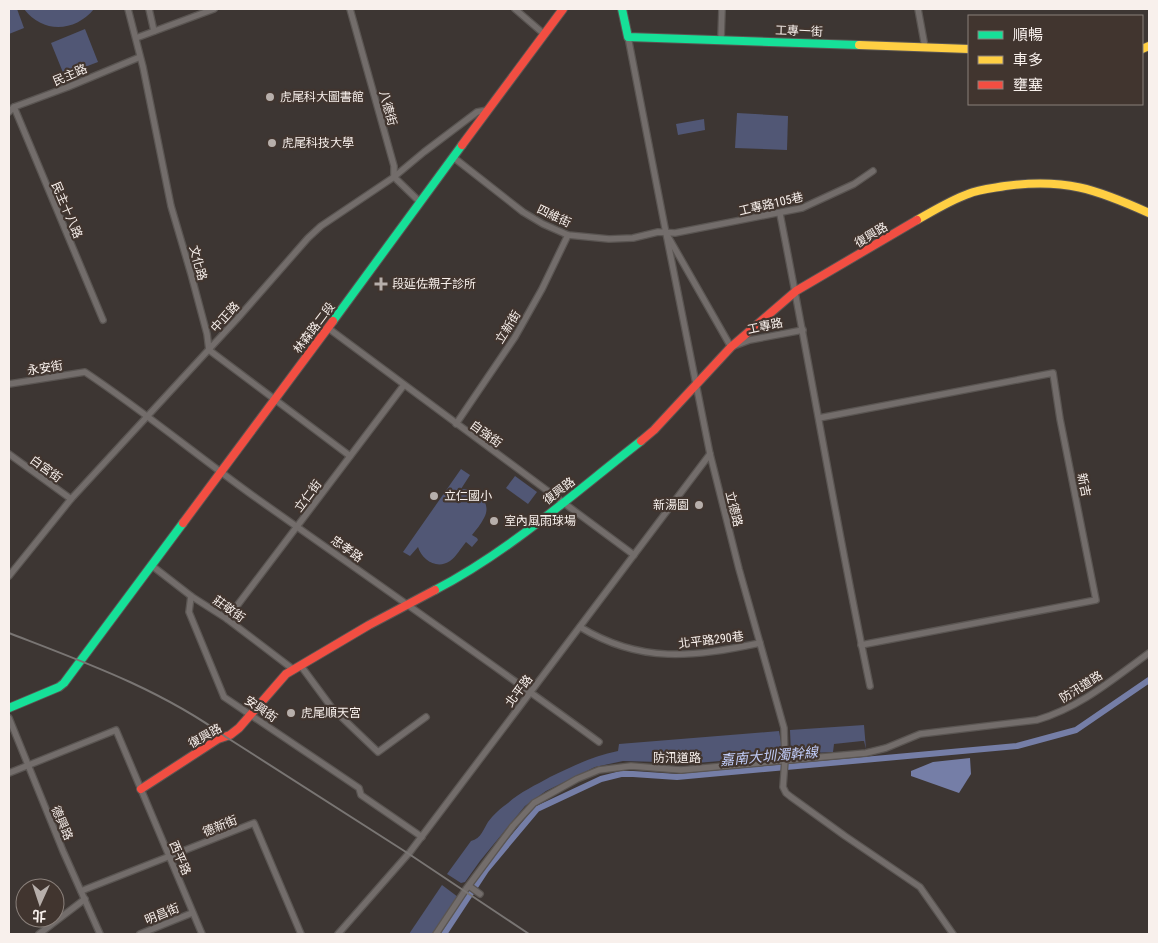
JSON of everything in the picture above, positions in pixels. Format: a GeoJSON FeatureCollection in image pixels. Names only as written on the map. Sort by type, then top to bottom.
{"type":"FeatureCollection","features":[{"type":"Feature","properties":{"kind":"street","name":"文化路"},"geometry":{"type":"LineString","coordinates":[[128,9],[136,38],[171,206],[192,274],[207,334],[209,350]]}},
{"type":"Feature","properties":{"kind":"street"},"geometry":{"type":"LineString","coordinates":[[149,9],[154,31]]}},
{"type":"Feature","properties":{"kind":"street"},"geometry":{"type":"LineString","coordinates":[[136,38],[214,9]]}},
{"type":"Feature","properties":{"kind":"street","name":"八德街"},"geometry":{"type":"LineString","coordinates":[[350,9],[394,166],[394,177]]}},
{"type":"Feature","properties":{"kind":"street"},"geometry":{"type":"LineString","coordinates":[[515,9],[544,34]]}},
{"type":"Feature","properties":{"kind":"street","name":"林森路二段"},"geometry":{"type":"LineString","coordinates":[[9,708],[58,687],[64,683],[83,660],[562,9]]}},
{"type":"Feature","properties":{"kind":"street"},"geometry":{"type":"LineString","coordinates":[[622,9],[666,233],[731,347]]}},
{"type":"Feature","properties":{"kind":"street"},"geometry":{"type":"LineString","coordinates":[[722,9],[722,39]]}},
{"type":"Feature","properties":{"kind":"street"},"geometry":{"type":"LineString","coordinates":[[918,9],[925,47]]}},
{"type":"Feature","properties":{"kind":"street","name":"工專一街"},"geometry":{"type":"LineString","coordinates":[[628,37],[968,49]]}},
{"type":"Feature","properties":{"kind":"street","name":"民主路"},"geometry":{"type":"LineString","coordinates":[[10,109],[140,57]]}},
{"type":"Feature","properties":{"kind":"street","name":"民主十八路"},"geometry":{"type":"LineString","coordinates":[[10,109],[103,320]]}},
{"type":"Feature","properties":{"kind":"street","name":"中正路"},"geometry":{"type":"LineString","coordinates":[[9,576],[71,499],[209,350],[308,238],[321,226],[394,177],[477,112],[488,110]]}},
{"type":"Feature","properties":{"kind":"street","name":"四維街"},"geometry":{"type":"LineString","coordinates":[[453,157],[523,212],[568,235],[609,239],[633,238],[658,232],[666,233]]}},
{"type":"Feature","properties":{"kind":"street","name":"工專路105巷"},"geometry":{"type":"LineString","coordinates":[[666,233],[780,214],[802,208],[854,184],[873,172]]}},
{"type":"Feature","properties":{"kind":"street"},"geometry":{"type":"LineString","coordinates":[[394,177],[420,202]]}},
{"type":"Feature","properties":{"kind":"street","name":"復興路"},"geometry":{"type":"LineString","coordinates":[[141,789],[218,739],[230,736],[276,684],[297,668],[408,604],[458,578],[512,541],[654,430],[731,347],[796,291],[930,212],[969,193],[1000,186],[1028,183],[1067,185],[1109,195],[1149,213]]}},
{"type":"Feature","properties":{"kind":"street"},"geometry":{"type":"LineString","coordinates":[[780,214],[870,686]]}},
{"type":"Feature","properties":{"kind":"street","name":"立德路"},"geometry":{"type":"LineString","coordinates":[[666,233],[710,454],[739,569],[784,728],[785,761],[783,787],[790,797],[891,869],[920,887],[954,934]]}},
{"type":"Feature","properties":{"kind":"street","name":"立新街"},"geometry":{"type":"LineString","coordinates":[[456,424],[514,337],[542,289],[568,235]]}},
{"type":"Feature","properties":{"kind":"street","name":"自強街"},"geometry":{"type":"LineString","coordinates":[[328,328],[634,555]]}},
{"type":"Feature","properties":{"kind":"street","name":"工專路"},"geometry":{"type":"LineString","coordinates":[[731,347],[750,340],[803,330]]}},
{"type":"Feature","properties":{"kind":"street"},"geometry":{"type":"LineString","coordinates":[[209,350],[350,456]]}},
{"type":"Feature","properties":{"kind":"street","name":"忠孝路"},"geometry":{"type":"LineString","coordinates":[[84,372],[148,416],[221,472],[599,742]]}},
{"type":"Feature","properties":{"kind":"street","name":"永安街"},"geometry":{"type":"LineString","coordinates":[[9,384],[84,372]]}},
{"type":"Feature","properties":{"kind":"street","name":"新吉"},"geometry":{"type":"LineString","coordinates":[[819,418],[1053,373],[1060,419],[1096,600],[861,645]]}},
{"type":"Feature","properties":{"kind":"street","name":"立仁街"},"geometry":{"type":"LineString","coordinates":[[227,619],[404,384]]}},
{"type":"Feature","properties":{"kind":"street","name":"白宮街"},"geometry":{"type":"LineString","coordinates":[[9,454],[71,499]]}},
{"type":"Feature","properties":{"kind":"street","name":"北平路"},"geometry":{"type":"LineString","coordinates":[[338,934],[422,837],[710,454]]}},
{"type":"Feature","properties":{"kind":"street","name":"莊敬街"},"geometry":{"type":"LineString","coordinates":[[151,566],[297,668],[332,708],[378,752],[426,717]]}},
{"type":"Feature","properties":{"kind":"street","name":"安興街"},"geometry":{"type":"LineString","coordinates":[[192,596],[188,612],[224,697],[359,788],[361,795],[422,837]]}},
{"type":"Feature","properties":{"kind":"street","name":"北平路290巷"},"geometry":{"type":"LineString","coordinates":[[580,627],[627,649],[656,654],[688,655],[760,643]]}},
{"type":"Feature","properties":{"kind":"street","name":"防汛道路"},"geometry":{"type":"LineString","coordinates":[[436,934],[468,886],[513,826],[534,803],[577,779],[599,770],[632,766],[681,770],[866,753],[886,748],[920,734],[1037,720],[1085,700],[1149,653]]}},
{"type":"Feature","properties":{"kind":"street","name":"德興路"},"geometry":{"type":"LineString","coordinates":[[9,718],[100,934]]}},
{"type":"Feature","properties":{"kind":"street"},"geometry":{"type":"LineString","coordinates":[[9,773],[116,730],[141,789]]}},
{"type":"Feature","properties":{"kind":"street","name":"西平路"},"geometry":{"type":"LineString","coordinates":[[141,789],[202,934]]}},
{"type":"Feature","properties":{"kind":"street","name":"德新街"},"geometry":{"type":"LineString","coordinates":[[81,891],[254,823],[301,934]]}},
{"type":"Feature","properties":{"kind":"street"},"geometry":{"type":"LineString","coordinates":[[468,886],[480,894]]}},
{"type":"Feature","properties":{"kind":"street"},"geometry":{"type":"LineString","coordinates":[[39,934],[85,899]]}},
{"type":"Feature","properties":{"kind":"street","name":"明昌街"},"geometry":{"type":"LineString","coordinates":[[140,934],[192,913]]}},
{"type":"Feature","properties":{"kind":"shaded area"},"geometry":{"type":"Polygon","coordinates":[[[17,9],[24,28],[9,34],[9,10],[17,9]]]}},
{"type":"Feature","properties":{"kind":"shaded area"},"geometry":{"type":"Polygon","coordinates":[[[24,9],[94,9],[78,22],[69,26],[59,27],[40,23],[24,9]]]}},
{"type":"Feature","properties":{"kind":"shaded area"},"geometry":{"type":"Polygon","coordinates":[[[85,29],[98,62],[64,75],[51,43],[85,29]]]}},
{"type":"Feature","properties":{"kind":"shaded area"},"geometry":{"type":"Polygon","coordinates":[[[737,113],[788,116],[787,150],[735,148],[737,113]]]}},
{"type":"Feature","properties":{"kind":"shaded area"},"geometry":{"type":"Polygon","coordinates":[[[704,119],[705,130],[678,135],[676,124],[704,119]]]}},
{"type":"Feature","properties":{"kind":"shaded area"},"geometry":{"type":"Polygon","coordinates":[[[461,469],[470,475],[461,489],[472,491],[485,502],[486,512],[484,518],[472,535],[478,540],[472,547],[466,542],[456,555],[445,564],[435,564],[426,560],[418,547],[410,556],[403,552],[461,469]]]}},
{"type":"Feature","properties":{"kind":"shaded area"},"geometry":{"type":"Polygon","coordinates":[[[515,476],[537,492],[528,504],[506,488],[515,476]]]}},
{"type":"Feature","properties":{"kind":"shaded area"},"geometry":{"type":"Polygon","coordinates":[[[864,725],[866,749],[864,741],[862,741],[834,744],[833,752],[791,754],[790,730],[864,725]]]}},
{"type":"Feature","properties":{"kind":"shaded area"},"geometry":{"type":"Polygon","coordinates":[[[779,731],[781,756],[696,763],[623,761],[595,767],[546,791],[525,806],[465,882],[461,883],[447,874],[471,841],[480,836],[492,817],[513,799],[567,769],[618,751],[619,744],[779,731]]]}},
{"type":"Feature","properties":{"kind":"shaded area"},"geometry":{"type":"Polygon","coordinates":[[[970,758],[971,774],[959,793],[911,776],[911,771],[933,762],[970,758]]]}},
{"type":"Feature","properties":{"kind":"shaded area"},"geometry":{"type":"Polygon","coordinates":[[[442,885],[458,897],[432,934],[409,934],[442,885]]]}},
{"type":"Feature","properties":{"kind":"waterway","name":"嘉南大圳濁幹線"},"geometry":{"type":"LineString","coordinates":[[444,934],[486,870],[537,809],[601,779],[621,774],[677,777],[1017,746],[1076,730],[1149,680]]}},
{"type":"Feature","properties":{"kind":"railway"},"geometry":{"type":"LineString","coordinates":[[9,633],[121,678],[201,720],[529,934]]}},
{"type":"Feature","properties":{"kind":"traffic: fast"},"geometry":{"type":"LineString","coordinates":[[622,9],[628,37],[859,45]]}},
{"type":"Feature","properties":{"kind":"traffic: fast"},"geometry":{"type":"LineString","coordinates":[[333,321],[462,145]]}},
{"type":"Feature","properties":{"kind":"traffic: fast"},"geometry":{"type":"LineString","coordinates":[[435,590],[489,558],[566,501],[641,441]]}},
{"type":"Feature","properties":{"kind":"traffic: fast"},"geometry":{"type":"LineString","coordinates":[[9,708],[59,687],[64,683],[183,523]]}},
{"type":"Feature","properties":{"kind":"traffic: slow"},"geometry":{"type":"LineString","coordinates":[[859,45],[968,49]]}},
{"type":"Feature","properties":{"kind":"traffic: slow"},"geometry":{"type":"LineString","coordinates":[[1143,49],[1149,46]]}},
{"type":"Feature","properties":{"kind":"traffic: slow"},"geometry":{"type":"LineString","coordinates":[[917,220],[949,202],[972,192],[1005,186],[1045,183],[1096,192],[1149,213]]}},
{"type":"Feature","properties":{"kind":"traffic: jam"},"geometry":{"type":"LineString","coordinates":[[462,145],[563,9]]}},
{"type":"Feature","properties":{"kind":"traffic: jam"},"geometry":{"type":"LineString","coordinates":[[641,441],[654,430],[731,347],[796,291],[917,220]]}},
{"type":"Feature","properties":{"kind":"traffic: jam"},"geometry":{"type":"LineString","coordinates":[[183,523],[333,321]]}},
{"type":"Feature","properties":{"kind":"traffic: jam"},"geometry":{"type":"LineString","coordinates":[[141,789],[218,739],[230,735],[239,728],[286,674],[369,625],[435,590]]}},
{"type":"Feature","properties":{"kind":"place","name":"虎尾科大圖書館"},"geometry":{"type":"Point","coordinates":[270,97]}},
{"type":"Feature","properties":{"kind":"place","name":"虎尾科技大學"},"geometry":{"type":"Point","coordinates":[272,143]}},
{"type":"Feature","properties":{"kind":"place","name":"段延佐親子診所"},"geometry":{"type":"Point","coordinates":[381,284]}},
{"type":"Feature","properties":{"kind":"place","name":"立仁國小"},"geometry":{"type":"Point","coordinates":[434,496]}},
{"type":"Feature","properties":{"kind":"place","name":"新湯園"},"geometry":{"type":"Point","coordinates":[699,505]}},
{"type":"Feature","properties":{"kind":"place","name":"室內風雨球場"},"geometry":{"type":"Point","coordinates":[494,521]}},
{"type":"Feature","properties":{"kind":"place","name":"虎尾順天宮"},"geometry":{"type":"Point","coordinates":[291,713]}}]}
